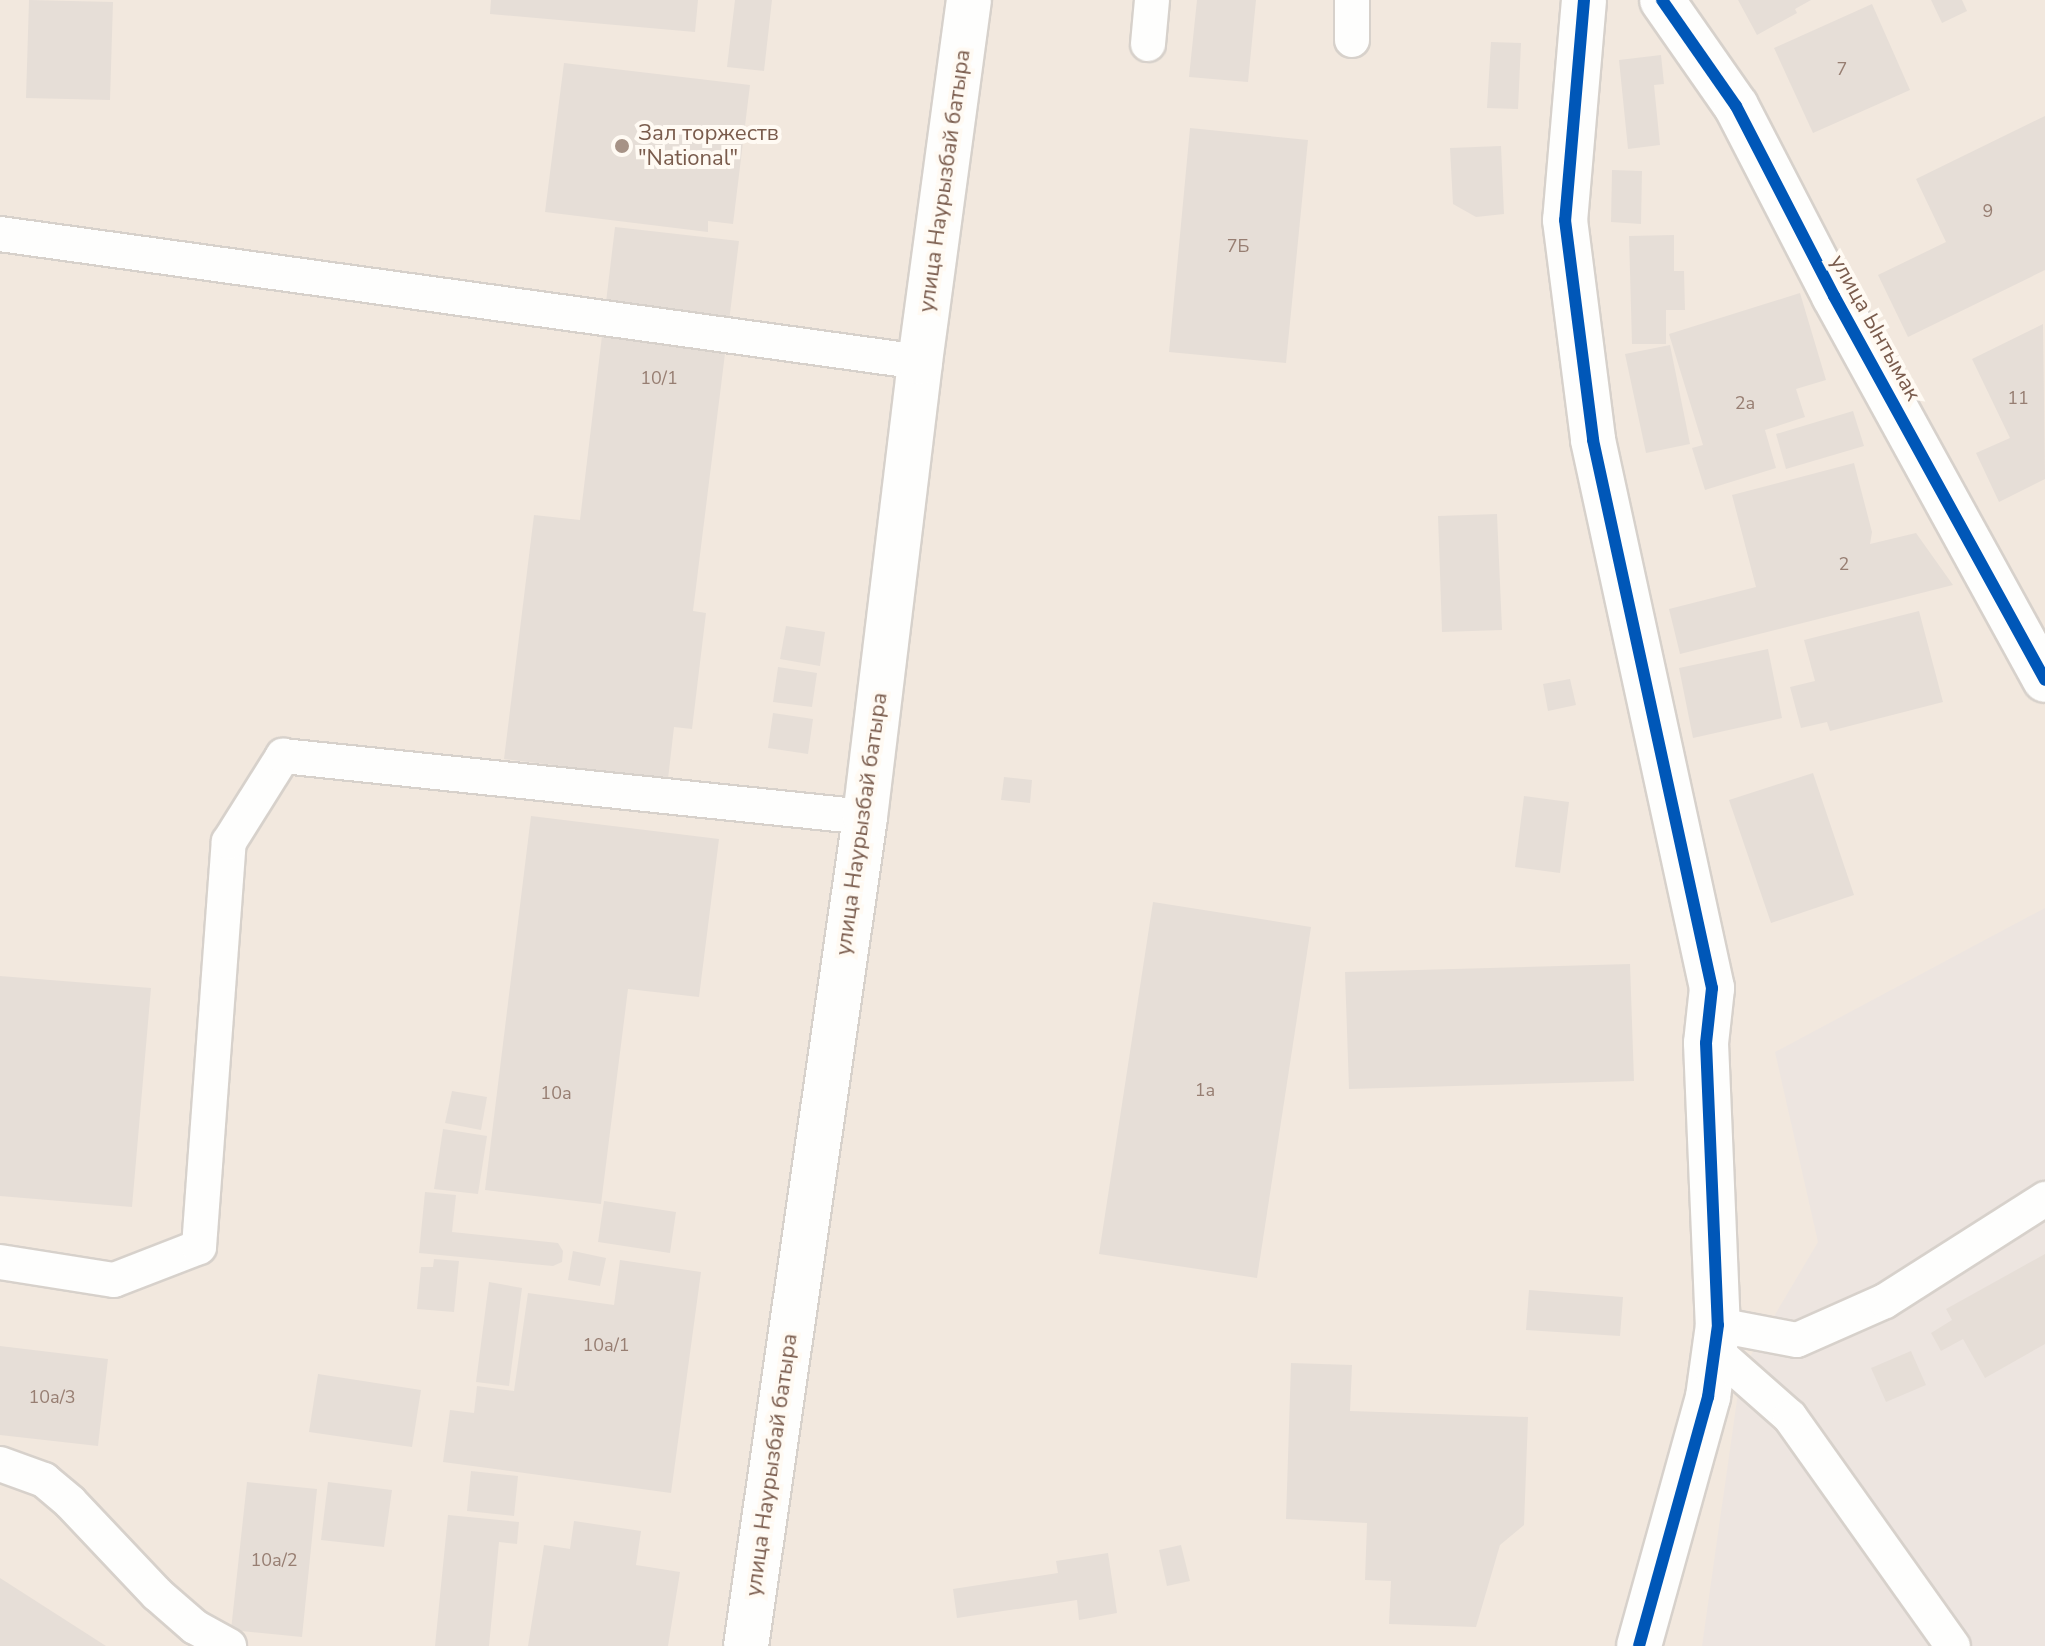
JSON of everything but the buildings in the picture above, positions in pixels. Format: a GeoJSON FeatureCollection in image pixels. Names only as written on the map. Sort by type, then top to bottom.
{"type":"FeatureCollection","features":[{"type":"Feature","properties":{"kind":"street","name":"улица Наурызбай батыра"},"geometry":{"type":"LineString","coordinates":[[746,1646],[865,817],[920,362],[969,0]]}},
{"type":"Feature","properties":{"kind":"street"},"geometry":{"type":"LineString","coordinates":[[1584,0],[1565,220],[1593,440],[1712,988],[1706,1043],[1716,1338],[1708,1397],[1639,1646]]}},
{"type":"Feature","properties":{"kind":"street","name":"улица Ынтымак"},"geometry":{"type":"LineString","coordinates":[[1662,0],[1736,106],[1834,296],[2045,680]]}},
{"type":"Feature","properties":{"kind":"lane"},"geometry":{"type":"LineString","coordinates":[[1148,44],[1152,0]]}},
{"type":"Feature","properties":{"kind":"lane"},"geometry":{"type":"LineString","coordinates":[[1352,0],[1352,40]]}},
{"type":"Feature","properties":{"kind":"lane"},"geometry":{"type":"LineString","coordinates":[[0,234],[920,362]]}},
{"type":"Feature","properties":{"kind":"lane"},"geometry":{"type":"LineString","coordinates":[[0,1262],[114,1280],[199,1247],[229,842],[283,756],[865,817]]}},
{"type":"Feature","properties":{"kind":"lane"},"geometry":{"type":"LineString","coordinates":[[1716,1338],[1797,1340],[1885,1301],[2045,1199]]}},
{"type":"Feature","properties":{"kind":"lane"},"geometry":{"type":"LineString","coordinates":[[1716,1338],[1790,1417],[1953,1646]]}},
{"type":"Feature","properties":{"kind":"lane"},"geometry":{"type":"LineString","coordinates":[[0,1464],[44,1480],[70,1502],[157,1594],[195,1627],[229,1646]]}},
{"type":"Feature","properties":{"kind":"shaded area"},"geometry":{"type":"Polygon","coordinates":[[[0,0],[2045,0],[2045,1646],[0,1646],[0,0]]]}},
{"type":"Feature","properties":{"kind":"shaded area"},"geometry":{"type":"Polygon","coordinates":[[[2045,908],[2045,1646],[1702,1646],[1741,1372],[1818,1242],[1775,1052],[2045,908]]]}},
{"type":"Feature","properties":{"kind":"cycle path"},"geometry":{"type":"LineString","coordinates":[[1584,0],[1565,220],[1593,440],[1712,988],[1706,1043],[1718,1325],[1708,1397],[1639,1646]]}},
{"type":"Feature","properties":{"kind":"cycle path"},"geometry":{"type":"LineString","coordinates":[[1662,0],[1736,106],[1834,296],[2045,680]]}},
{"type":"Feature","properties":{"kind":"place","name":"Зал торжеств \"National\""},"geometry":{"type":"Point","coordinates":[622,146]}}]}
